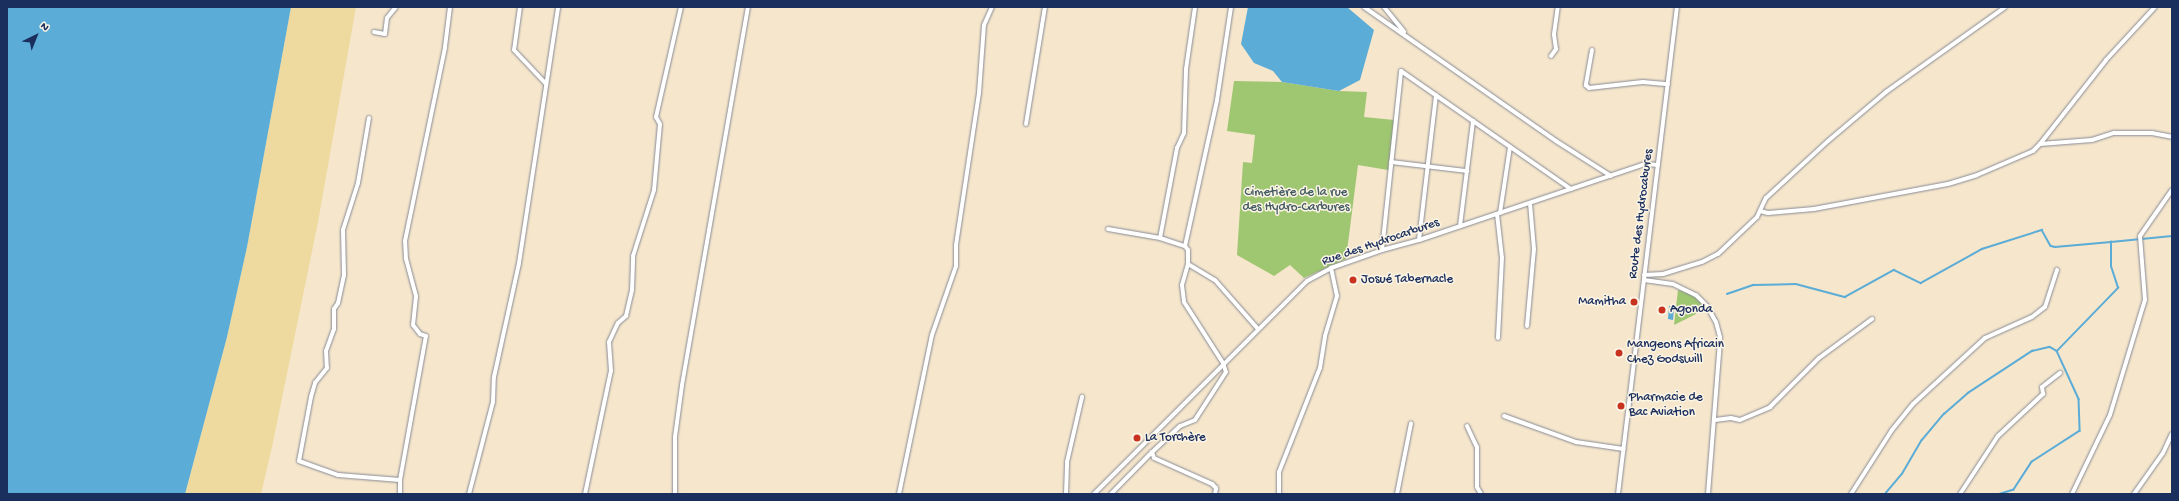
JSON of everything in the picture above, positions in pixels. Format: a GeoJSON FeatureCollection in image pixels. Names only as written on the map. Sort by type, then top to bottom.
{"type":"FeatureCollection","features":[{"type":"Feature","properties":{"kind":"street"},"geometry":{"type":"LineString","coordinates":[[374,32],[385,34],[387,18],[396,7]]}},
{"type":"Feature","properties":{"kind":"street"},"geometry":{"type":"LineString","coordinates":[[400,494],[400,480],[426,336],[420,334],[413,325],[416,296],[406,258],[405,241],[445,47],[450,7]]}},
{"type":"Feature","properties":{"kind":"street"},"geometry":{"type":"LineString","coordinates":[[520,7],[514,50],[546,84]]}},
{"type":"Feature","properties":{"kind":"street"},"geometry":{"type":"LineString","coordinates":[[469,494],[493,402],[494,377],[519,263],[558,7]]}},
{"type":"Feature","properties":{"kind":"street"},"geometry":{"type":"LineString","coordinates":[[585,494],[611,371],[609,342],[618,323],[626,316],[632,290],[633,256],[654,190],[660,124],[656,117],[681,7]]}},
{"type":"Feature","properties":{"kind":"street"},"geometry":{"type":"LineString","coordinates":[[675,494],[675,437],[682,385],[748,7]]}},
{"type":"Feature","properties":{"kind":"street"},"geometry":{"type":"LineString","coordinates":[[899,494],[932,335],[956,266],[956,245],[979,93],[984,25],[992,7]]}},
{"type":"Feature","properties":{"kind":"street"},"geometry":{"type":"LineString","coordinates":[[1026,124],[1045,7]]}},
{"type":"Feature","properties":{"kind":"street"},"geometry":{"type":"LineString","coordinates":[[1160,238],[1177,148],[1184,133],[1186,69],[1195,7]]}},
{"type":"Feature","properties":{"kind":"street"},"geometry":{"type":"LineString","coordinates":[[1185,246],[1217,100],[1231,7]]}},
{"type":"Feature","properties":{"kind":"street"},"geometry":{"type":"LineString","coordinates":[[1364,7],[1407,35],[1556,141],[1611,176]]}},
{"type":"Feature","properties":{"kind":"street"},"geometry":{"type":"LineString","coordinates":[[1384,7],[1407,35]]}},
{"type":"Feature","properties":{"kind":"street"},"geometry":{"type":"LineString","coordinates":[[1551,56],[1556,49],[1554,34],[1558,7]]}},
{"type":"Feature","properties":{"kind":"street","name":"Route des Hydrocabures"},"geometry":{"type":"LineString","coordinates":[[1618,494],[1677,7]]}},
{"type":"Feature","properties":{"kind":"street"},"geometry":{"type":"LineString","coordinates":[[1644,275],[1663,274],[1710,259],[1724,248],[1760,211],[1769,194],[1886,92],[2005,7]]}},
{"type":"Feature","properties":{"kind":"street"},"geometry":{"type":"LineString","coordinates":[[1760,211],[1768,213],[1814,209],[1948,184],[2005,163],[2040,144],[2106,60],[2155,7]]}},
{"type":"Feature","properties":{"kind":"street"},"geometry":{"type":"LineString","coordinates":[[1592,50],[1586,85],[1589,88],[1643,82],[1668,84]]}},
{"type":"Feature","properties":{"kind":"street"},"geometry":{"type":"LineString","coordinates":[[1382,250],[1401,71],[1572,189]]}},
{"type":"Feature","properties":{"kind":"street"},"geometry":{"type":"LineString","coordinates":[[1419,240],[1429,168],[1436,95]]}},
{"type":"Feature","properties":{"kind":"street"},"geometry":{"type":"LineString","coordinates":[[370,118],[358,183],[343,230],[344,275],[338,303],[334,309],[334,329],[326,351],[327,368],[315,383],[299,461],[338,475],[400,480]]}},
{"type":"Feature","properties":{"kind":"street"},"geometry":{"type":"LineString","coordinates":[[1460,226],[1473,121]]}},
{"type":"Feature","properties":{"kind":"street"},"geometry":{"type":"LineString","coordinates":[[2040,144],[2092,140],[2114,133],[2152,134],[2172,137]]}},
{"type":"Feature","properties":{"kind":"street"},"geometry":{"type":"LineString","coordinates":[[1498,338],[1502,258],[1498,213],[1510,147]]}},
{"type":"Feature","properties":{"kind":"street"},"geometry":{"type":"LineString","coordinates":[[1391,162],[1429,168],[1467,171]]}},
{"type":"Feature","properties":{"kind":"street","name":"Rue des Hydrocarbures"},"geometry":{"type":"LineString","coordinates":[[1094,494],[1170,421],[1224,363],[1307,281],[1331,268],[1382,250],[1419,240],[1645,164],[1658,165]]}},
{"type":"Feature","properties":{"kind":"street"},"geometry":{"type":"LineString","coordinates":[[2072,494],[2110,415],[2145,300],[2140,240],[2144,230],[2172,190]]}},
{"type":"Feature","properties":{"kind":"street"},"geometry":{"type":"LineString","coordinates":[[1527,326],[1534,249],[1530,203]]}},
{"type":"Feature","properties":{"kind":"street"},"geometry":{"type":"LineString","coordinates":[[1108,229],[1160,238],[1185,246],[1188,250],[1188,264],[1182,285],[1184,302],[1224,363],[1226,372],[1224,379],[1195,420],[1180,426],[1111,494]]}},
{"type":"Feature","properties":{"kind":"street"},"geometry":{"type":"LineString","coordinates":[[1188,264],[1215,280],[1258,330]]}},
{"type":"Feature","properties":{"kind":"street"},"geometry":{"type":"LineString","coordinates":[[1279,494],[1279,472],[1320,368],[1325,336],[1337,296],[1331,268]]}},
{"type":"Feature","properties":{"kind":"street"},"geometry":{"type":"LineString","coordinates":[[1851,494],[1892,430],[1913,404],[1985,338],[2032,317],[2045,307],[2057,270]]}},
{"type":"Feature","properties":{"kind":"street"},"geometry":{"type":"LineString","coordinates":[[1644,280],[1673,284],[1696,295],[1707,306],[1716,322],[1720,337],[1715,420],[1708,494]]}},
{"type":"Feature","properties":{"kind":"street"},"geometry":{"type":"LineString","coordinates":[[1715,420],[1730,418],[1740,420],[1770,407],[1819,358],[1872,318]]}},
{"type":"Feature","properties":{"kind":"street"},"geometry":{"type":"LineString","coordinates":[[1960,494],[1998,436],[2042,394],[2042,387],[2060,373]]}},
{"type":"Feature","properties":{"kind":"street"},"geometry":{"type":"LineString","coordinates":[[1066,494],[1067,462],[1082,397]]}},
{"type":"Feature","properties":{"kind":"street"},"geometry":{"type":"LineString","coordinates":[[1504,416],[1576,442],[1623,449]]}},
{"type":"Feature","properties":{"kind":"street"},"geometry":{"type":"LineString","coordinates":[[1397,494],[1411,423]]}},
{"type":"Feature","properties":{"kind":"street"},"geometry":{"type":"LineString","coordinates":[[1467,426],[1477,447],[1477,487],[1482,494]]}},
{"type":"Feature","properties":{"kind":"street"},"geometry":{"type":"LineString","coordinates":[[2134,494],[2163,453],[2172,434]]}},
{"type":"Feature","properties":{"kind":"street"},"geometry":{"type":"LineString","coordinates":[[1152,452],[1154,458],[1212,484],[1216,488],[1216,494]]}},
{"type":"Feature","properties":{"kind":"green space","name":"Cimetière de la rue des Hydro-Carbures"},"geometry":{"type":"Polygon","coordinates":[[[1234,81],[1282,82],[1339,91],[1367,92],[1364,117],[1394,120],[1388,170],[1358,165],[1346,259],[1304,278],[1290,265],[1274,276],[1237,255],[1243,162],[1252,163],[1255,135],[1227,131],[1234,81]]]}},
{"type":"Feature","properties":{"kind":"green space"},"geometry":{"type":"Polygon","coordinates":[[[1678,290],[1695,296],[1705,306],[1704,310],[1674,325],[1678,290]]]}},
{"type":"Feature","properties":{"kind":"sand"},"geometry":{"type":"Polygon","coordinates":[[[291,7],[356,7],[318,222],[273,442],[261,494],[185,494],[227,337],[247,247],[291,7]]]}},
{"type":"Feature","properties":{"kind":"water"},"geometry":{"type":"Polygon","coordinates":[[[7,7],[291,7],[247,247],[227,337],[185,494],[7,494],[7,7]]]}},
{"type":"Feature","properties":{"kind":"water"},"geometry":{"type":"Polygon","coordinates":[[[1248,7],[1347,7],[1374,30],[1360,80],[1339,91],[1282,82],[1273,71],[1254,63],[1241,44],[1248,7]]]}},
{"type":"Feature","properties":{"kind":"water"},"geometry":{"type":"Polygon","coordinates":[[[1669,306],[1674,307],[1673,320],[1668,319],[1669,306]]]}},
{"type":"Feature","properties":{"kind":"waterway"},"geometry":{"type":"LineString","coordinates":[[1727,294],[1753,285],[1796,284],[1845,297],[1894,270],[1921,283],[1982,249],[2042,230],[2051,246],[2055,247],[2111,242]]}},
{"type":"Feature","properties":{"kind":"waterway"},"geometry":{"type":"LineString","coordinates":[[2057,351],[2118,288],[2111,267],[2111,242],[2172,236]]}},
{"type":"Feature","properties":{"kind":"waterway"},"geometry":{"type":"LineString","coordinates":[[1885,494],[1902,474],[1922,440],[1944,414],[1968,393],[2032,351],[2050,347],[2057,351],[2079,399],[2080,431],[2032,462],[2014,490],[2001,494]]}},
{"type":"Feature","properties":{"kind":"place","name":"Josué Tabernacle"},"geometry":{"type":"Point","coordinates":[1353,280]}},
{"type":"Feature","properties":{"kind":"place","name":"Mamitha"},"geometry":{"type":"Point","coordinates":[1634,302]}},
{"type":"Feature","properties":{"kind":"place","name":"Agonda"},"geometry":{"type":"Point","coordinates":[1662,310]}},
{"type":"Feature","properties":{"kind":"place","name":"Mangeons Africain Chez Godswill"},"geometry":{"type":"Point","coordinates":[1619,353]}},
{"type":"Feature","properties":{"kind":"place","name":"Pharmacie de Bac Aviation"},"geometry":{"type":"Point","coordinates":[1621,406]}},
{"type":"Feature","properties":{"kind":"place","name":"La Torchère"},"geometry":{"type":"Point","coordinates":[1137,438]}}]}
